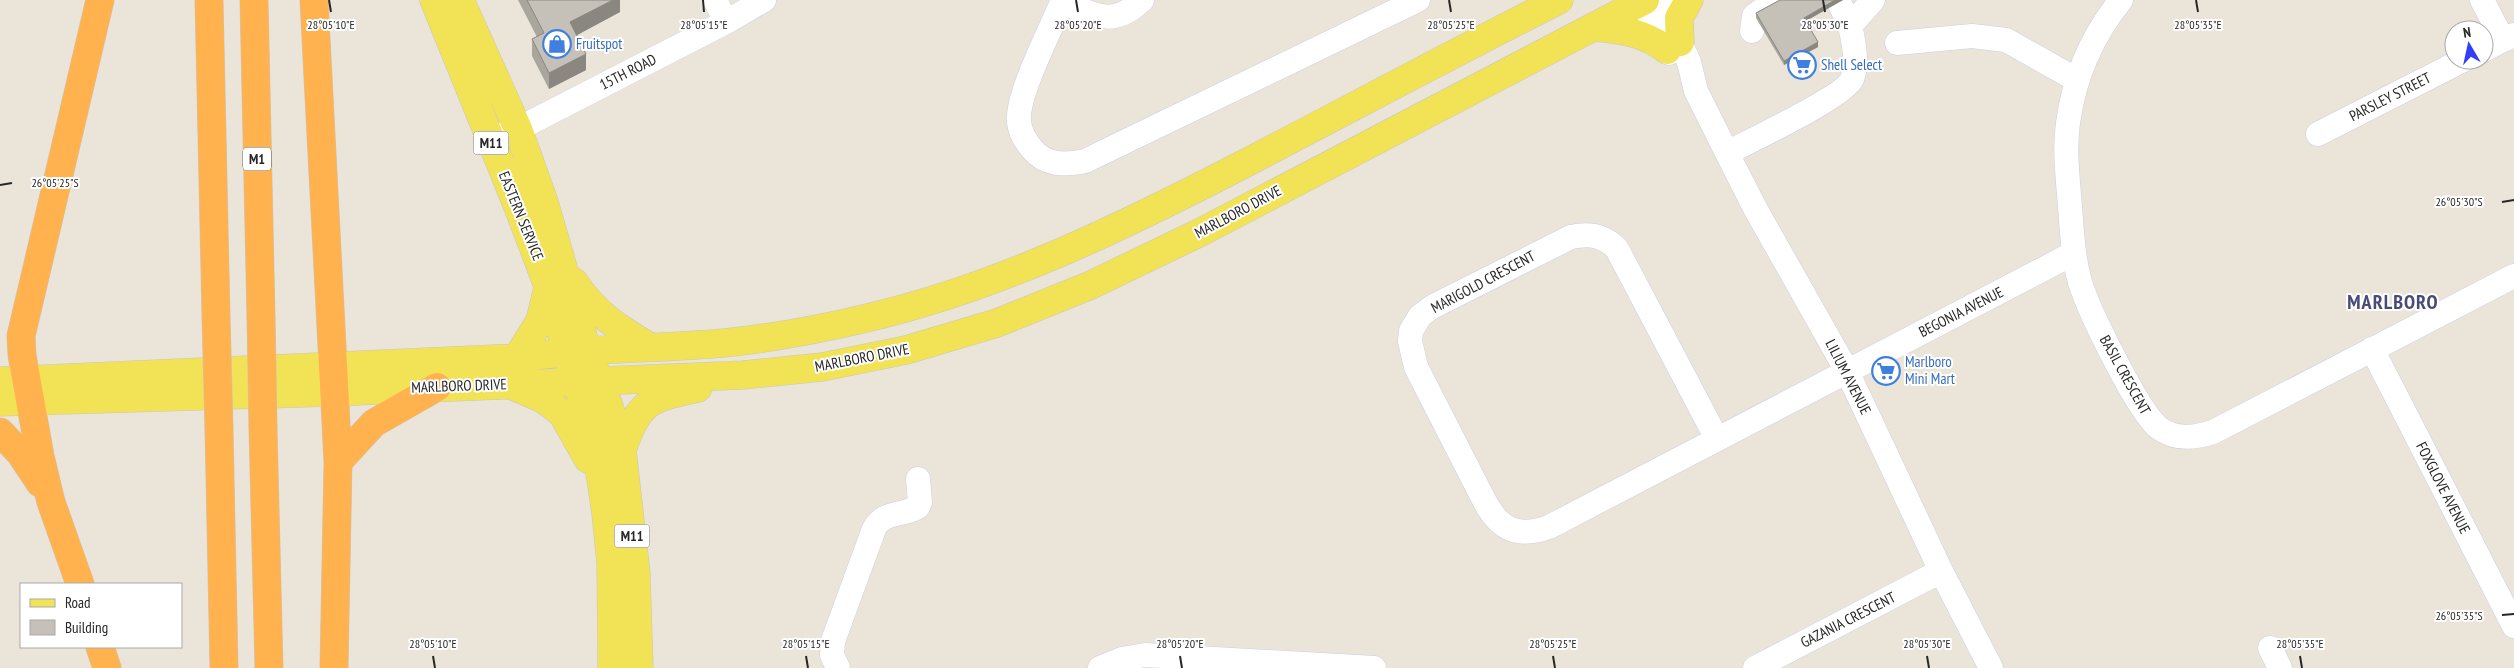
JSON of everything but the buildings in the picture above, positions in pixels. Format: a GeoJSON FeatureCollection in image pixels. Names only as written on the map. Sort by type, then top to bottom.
{"type":"FeatureCollection","features":[{"type":"Feature","properties":{"kind":"highway"},"geometry":{"type":"LineString","coordinates":[[80,583],[51,502],[34,431],[22,356],[21,336],[26,308],[100,0]]}},
{"type":"Feature","properties":{"kind":"highway"},"geometry":{"type":"LineString","coordinates":[[209,0],[224,668]]}},
{"type":"Feature","properties":{"kind":"highway","name":"M1"},"geometry":{"type":"LineString","coordinates":[[254,0],[269,668]]}},
{"type":"Feature","properties":{"kind":"highway"},"geometry":{"type":"LineString","coordinates":[[314,0],[322,118],[338,462],[334,668]]}},
{"type":"Feature","properties":{"kind":"highway"},"geometry":{"type":"LineString","coordinates":[[0,346],[16,327],[26,308]]}},
{"type":"Feature","properties":{"kind":"highway"},"geometry":{"type":"LineString","coordinates":[[338,462],[374,423],[437,387]]}},
{"type":"Feature","properties":{"kind":"highway"},"geometry":{"type":"LineString","coordinates":[[0,432],[20,453],[51,502]]}},
{"type":"Feature","properties":{"kind":"highway"},"geometry":{"type":"LineString","coordinates":[[100,648],[107,668]]}},
{"type":"Feature","properties":{"kind":"main road","name":"EASTERN SERVICE"},"geometry":{"type":"LineString","coordinates":[[434,0],[520,212],[556,277]]}},
{"type":"Feature","properties":{"kind":"main road","name":"EASTERN SERVICE"},"geometry":{"type":"LineString","coordinates":[[460,0],[518,129],[556,277],[586,380]]}},
{"type":"Feature","properties":{"kind":"main road"},"geometry":{"type":"LineString","coordinates":[[1501,29],[1536,0]]}},
{"type":"Feature","properties":{"kind":"main road","name":"MARLBORO DRIVE"},"geometry":{"type":"LineString","coordinates":[[0,402],[29,391],[333,379],[577,351],[725,343],[866,319],[924,304],[1028,268],[1184,195],[1559,0]]}},
{"type":"Feature","properties":{"kind":"main road"},"geometry":{"type":"LineString","coordinates":[[1593,27],[1617,29],[1644,35],[1674,46],[1679,18],[1688,0]]}},
{"type":"Feature","properties":{"kind":"main road","name":"MARLBORO DRIVE"},"geometry":{"type":"LineString","coordinates":[[333,379],[437,387],[742,375],[822,367],[906,350],[997,323],[1043,306],[1201,232],[1646,1]]}},
{"type":"Feature","properties":{"kind":"main road"},"geometry":{"type":"LineString","coordinates":[[517,358],[540,321],[556,277],[598,313],[650,347]]}},
{"type":"Feature","properties":{"kind":"main road"},"geometry":{"type":"LineString","coordinates":[[622,450],[634,419],[650,402],[664,396],[742,375]]}},
{"type":"Feature","properties":{"kind":"main road","name":"MARLBORO DRIVE"},"geometry":{"type":"LineString","coordinates":[[0,380],[29,391]]}},
{"type":"Feature","properties":{"kind":"main road","name":"M11"},"geometry":{"type":"LineString","coordinates":[[586,380],[609,406],[622,450],[636,573],[639,668]]}},
{"type":"Feature","properties":{"kind":"main road","name":"M11"},"geometry":{"type":"LineString","coordinates":[[586,380],[586,409],[602,479],[611,563],[612,668]]}},
{"type":"Feature","properties":{"kind":"main road"},"geometry":{"type":"LineString","coordinates":[[509,384],[546,401],[562,413],[602,479]]}},
{"type":"Feature","properties":{"kind":"street"},"geometry":{"type":"LineString","coordinates":[[715,0],[726,22]]}},
{"type":"Feature","properties":{"kind":"street","name":"15TH ROAD"},"geometry":{"type":"LineString","coordinates":[[489,138],[518,129],[726,22],[764,0]]}},
{"type":"Feature","properties":{"kind":"street"},"geometry":{"type":"LineString","coordinates":[[1142,0],[1125,14],[1102,18],[1063,1],[1025,91],[1018,121],[1022,133],[1036,155],[1045,161],[1056,164],[1085,160],[1403,3]]}},
{"type":"Feature","properties":{"kind":"street"},"geometry":{"type":"LineString","coordinates":[[1752,31],[1754,16],[1776,0]]}},
{"type":"Feature","properties":{"kind":"street"},"geometry":{"type":"LineString","coordinates":[[1850,26],[1872,0]]}},
{"type":"Feature","properties":{"kind":"street","name":"BASIL CRESCENT"},"geometry":{"type":"LineString","coordinates":[[2122,0],[2100,29],[2077,80],[2068,124],[2066,148],[2074,253],[2080,282],[2094,317],[2139,404],[2150,420],[2168,433],[2193,437],[2213,432],[2514,276]]}},
{"type":"Feature","properties":{"kind":"street"},"geometry":{"type":"LineString","coordinates":[[2482,0],[2500,42]]}},
{"type":"Feature","properties":{"kind":"street","name":"LILIUM AVENUE"},"geometry":{"type":"LineString","coordinates":[[1646,1],[1674,46],[1689,62],[1696,91],[1726,153],[1847,371],[1941,571],[1991,668]]}},
{"type":"Feature","properties":{"kind":"street"},"geometry":{"type":"LineString","coordinates":[[1726,153],[1832,97],[1849,85],[1852,79],[1855,59],[1850,26],[1839,2]]}},
{"type":"Feature","properties":{"kind":"street"},"geometry":{"type":"LineString","coordinates":[[1896,43],[1972,36],[2006,40],[2077,80]]}},
{"type":"Feature","properties":{"kind":"street","name":"PARSLEY STREET"},"geometry":{"type":"LineString","coordinates":[[2318,134],[2444,70]]}},
{"type":"Feature","properties":{"kind":"street","name":"MARIGOLD CRESCENT"},"geometry":{"type":"LineString","coordinates":[[1717,439],[1617,249],[1604,238],[1582,234],[1570,237],[1432,307],[1413,325],[1410,341],[1416,367],[1492,515],[1502,526],[1513,531],[1526,532],[1548,528],[1847,371]]}},
{"type":"Feature","properties":{"kind":"street","name":"BEGONIA AVENUE"},"geometry":{"type":"LineString","coordinates":[[1847,371],[2074,253]]}},
{"type":"Feature","properties":{"kind":"street","name":"FOXGLOVE AVENUE"},"geometry":{"type":"LineString","coordinates":[[2372,350],[2514,626]]}},
{"type":"Feature","properties":{"kind":"street"},"geometry":{"type":"LineString","coordinates":[[838,668],[832,655],[833,641],[874,529],[880,520],[886,516],[914,509],[920,505],[918,479]]}},
{"type":"Feature","properties":{"kind":"street","name":"GAZANIA CRESCENT"},"geometry":{"type":"LineString","coordinates":[[1755,668],[1941,571]]}},
{"type":"Feature","properties":{"kind":"street"},"geometry":{"type":"LineString","coordinates":[[1100,668],[1122,659],[1145,655],[1374,668]]}},
{"type":"Feature","properties":{"kind":"place","name":"Fruitspot"},"geometry":{"type":"Point","coordinates":[557,44]}},
{"type":"Feature","properties":{"kind":"place","name":"Shell Select"},"geometry":{"type":"Point","coordinates":[1802,65]}},
{"type":"Feature","properties":{"kind":"place","name":"Marlboro Mini Mart"},"geometry":{"type":"Point","coordinates":[1886,371]}},
{"type":"Feature","properties":{"kind":"district","name":"MARLBORO"},"geometry":{"type":"Point","coordinates":[2393,302]}}]}
